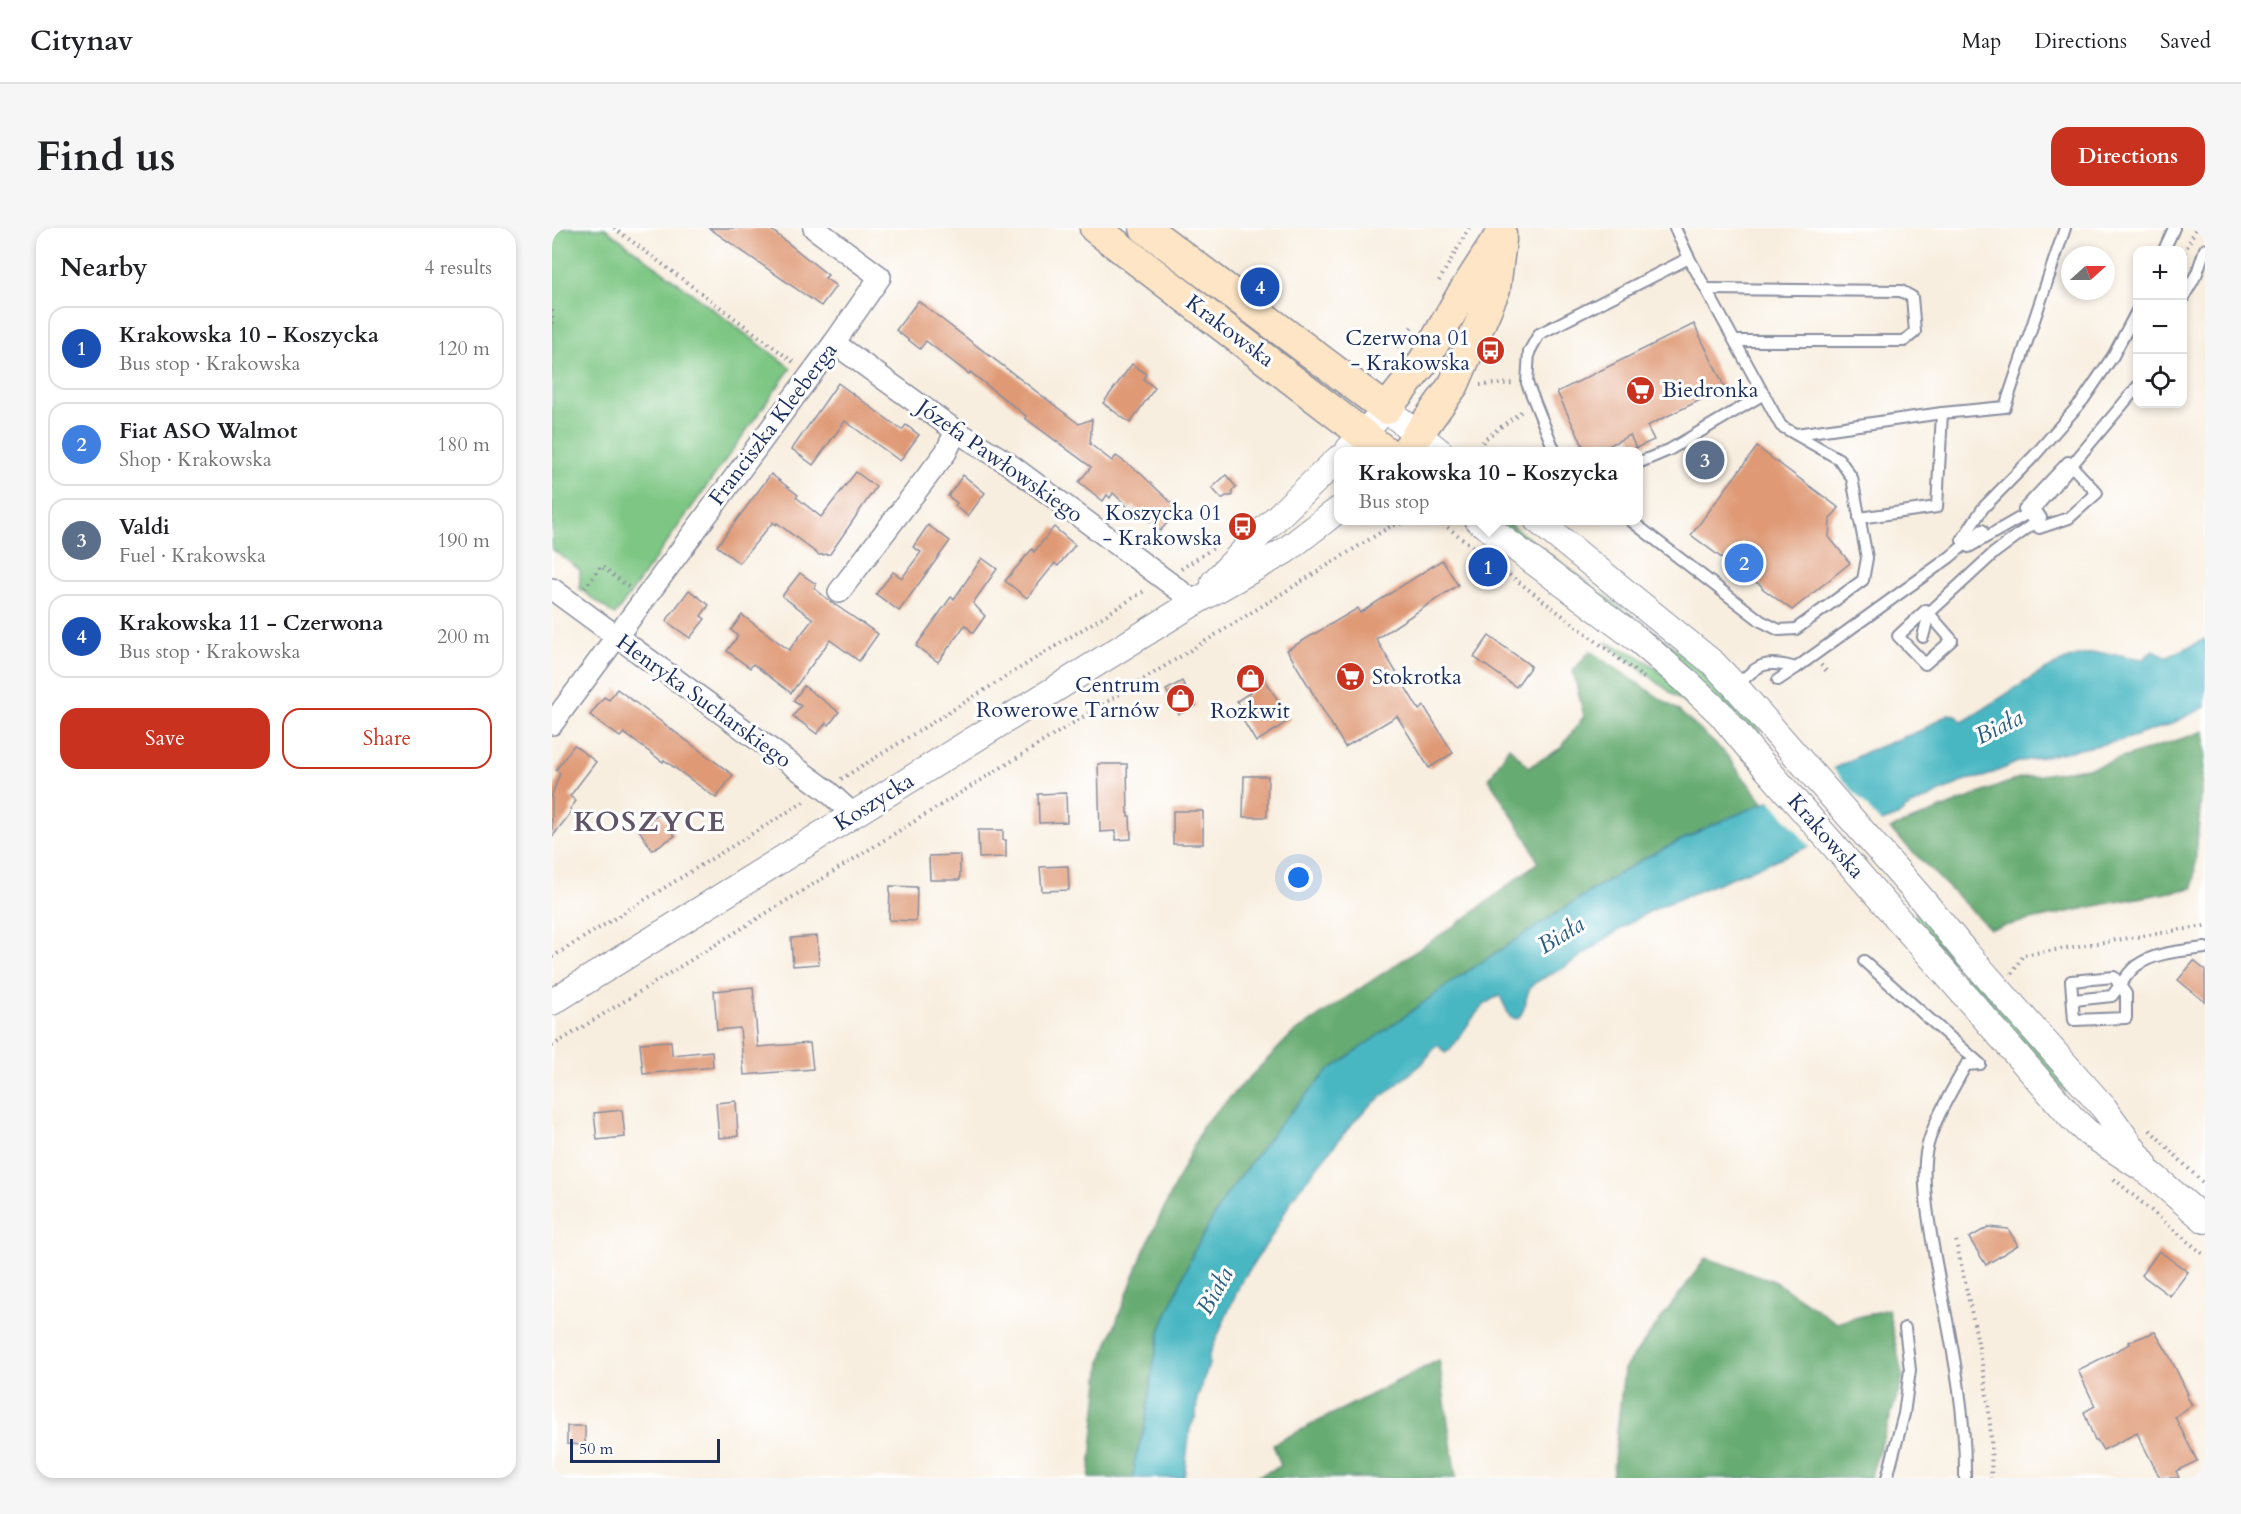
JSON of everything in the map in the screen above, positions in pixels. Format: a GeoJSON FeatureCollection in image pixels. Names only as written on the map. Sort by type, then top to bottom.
{"type":"FeatureCollection","features":[{"type":"Feature","properties":{"kind":"main road","name":"Krakowska"},"geometry":{"type":"LineString","coordinates":[[1095,228],[1365,446]]}},
{"type":"Feature","properties":{"kind":"main road","name":"Krakowska"},"geometry":{"type":"LineString","coordinates":[[1145,228],[1386,409]]}},
{"type":"Feature","properties":{"kind":"main road"},"geometry":{"type":"LineString","coordinates":[[1386,409],[1422,364],[1461,296],[1503,231]]}},
{"type":"Feature","properties":{"kind":"main road"},"geometry":{"type":"LineString","coordinates":[[1421,446],[1455,384],[1495,289],[1503,231]]}},
{"type":"Feature","properties":{"kind":"street","name":"Franciszka Kleeberga"},"geometry":{"type":"LineString","coordinates":[[552,724],[834,343],[880,277],[814,228]]}},
{"type":"Feature","properties":{"kind":"street","name":"Józefa Pawłowskiego"},"geometry":{"type":"LineString","coordinates":[[834,343],[956,431],[1006,462],[1195,602]]}},
{"type":"Feature","properties":{"kind":"street","name":"Krakowska"},"geometry":{"type":"LineString","coordinates":[[1365,446],[1386,409],[1421,446]]}},
{"type":"Feature","properties":{"kind":"street"},"geometry":{"type":"LineString","coordinates":[[839,592],[946,452],[956,431]]}},
{"type":"Feature","properties":{"kind":"street","name":"Koszycka"},"geometry":{"type":"LineString","coordinates":[[1195,602],[1267,527],[1334,463]]}},
{"type":"Feature","properties":{"kind":"street","name":"Koszycka"},"geometry":{"type":"LineString","coordinates":[[552,1002],[1195,602],[1285,551],[1334,513]]}},
{"type":"Feature","properties":{"kind":"street","name":"Krakowska"},"geometry":{"type":"LineString","coordinates":[[1485,525],[1637,639],[1720,713],[2072,1118],[2087,1132],[2151,1174],[2205,1220]]}},
{"type":"Feature","properties":{"kind":"street","name":"Krakowska"},"geometry":{"type":"LineString","coordinates":[[1550,525],[1713,663],[1736,687],[2104,1108],[2151,1174]]}},
{"type":"Feature","properties":{"kind":"street","name":"Henryka Sucharskiego"},"geometry":{"type":"LineString","coordinates":[[552,589],[825,789],[854,814]]}},
{"type":"Feature","properties":{"kind":"lane"},"geometry":{"type":"LineString","coordinates":[[1636,525],[1761,621],[1779,630],[1796,629],[1863,580],[1867,558],[1852,478],[1839,459],[1781,426],[1689,258],[1675,228]]}},
{"type":"Feature","properties":{"kind":"lane"},"geometry":{"type":"LineString","coordinates":[[1796,434],[1942,413],[2005,407],[2065,228]]}},
{"type":"Feature","properties":{"kind":"lane"},"geometry":{"type":"LineString","coordinates":[[2166,246],[2174,228]]}},
{"type":"Feature","properties":{"kind":"lane"},"geometry":{"type":"LineString","coordinates":[[2187,291],[2197,273],[2205,249]]}},
{"type":"Feature","properties":{"kind":"lane"},"geometry":{"type":"LineString","coordinates":[[1553,447],[1527,383],[1529,352],[1539,334],[1689,258]]}},
{"type":"Feature","properties":{"kind":"lane"},"geometry":{"type":"LineString","coordinates":[[1707,289],[1901,291],[1912,297],[1915,332],[1905,341],[1735,341]]}},
{"type":"Feature","properties":{"kind":"lane"},"geometry":{"type":"LineString","coordinates":[[2032,514],[1969,547],[1962,540],[1983,508],[2034,456],[2083,399],[2113,356],[2133,318]]}},
{"type":"Feature","properties":{"kind":"lane"},"geometry":{"type":"LineString","coordinates":[[2072,466],[2133,392]]}},
{"type":"Feature","properties":{"kind":"lane"},"geometry":{"type":"LineString","coordinates":[[1643,462],[1669,450],[1764,394]]}},
{"type":"Feature","properties":{"kind":"lane"},"geometry":{"type":"LineString","coordinates":[[1859,518],[1937,507],[1942,413]]}},
{"type":"Feature","properties":{"kind":"lane"},"geometry":{"type":"LineString","coordinates":[[2068,462],[2072,466],[2097,493],[2069,518],[2039,528],[2032,514],[2024,509],[2068,462]]}},
{"type":"Feature","properties":{"kind":"lane"},"geometry":{"type":"LineString","coordinates":[[1923,637],[1929,614],[2032,514]]}},
{"type":"Feature","properties":{"kind":"lane"},"geometry":{"type":"LineString","coordinates":[[1778,681],[1982,530]]}},
{"type":"Feature","properties":{"kind":"lane"},"geometry":{"type":"LineString","coordinates":[[1926,610],[1929,614],[1952,640],[1925,664],[1898,636],[1926,610]]}},
{"type":"Feature","properties":{"kind":"lane"},"geometry":{"type":"LineString","coordinates":[[1736,687],[1749,673],[1770,662],[1796,668]]}},
{"type":"Feature","properties":{"kind":"lane"},"geometry":{"type":"LineString","coordinates":[[2074,1000],[2112,996],[2135,967],[2150,958],[2205,948]]}},
{"type":"Feature","properties":{"kind":"lane"},"geometry":{"type":"LineString","coordinates":[[1864,961],[1980,1064],[1966,1065],[1942,1108],[1927,1148],[1924,1169],[1931,1235],[1959,1387],[1965,1438],[1965,1478]]}},
{"type":"Feature","properties":{"kind":"lane"},"geometry":{"type":"LineString","coordinates":[[2114,978],[2120,986],[2126,994],[2126,1018],[2074,1020],[2071,981],[2114,978]]}},
{"type":"Feature","properties":{"kind":"lane"},"geometry":{"type":"LineString","coordinates":[[1887,1478],[1904,1414],[1910,1370],[1905,1328]]}},
{"type":"Feature","properties":{"kind":"path"},"geometry":{"type":"LineString","coordinates":[[614,228],[799,366]]}},
{"type":"Feature","properties":{"kind":"path"},"geometry":{"type":"LineString","coordinates":[[1434,289],[1469,228]]}},
{"type":"Feature","properties":{"kind":"path"},"geometry":{"type":"LineString","coordinates":[[552,310],[552,326]]}},
{"type":"Feature","properties":{"kind":"path"},"geometry":{"type":"LineString","coordinates":[[1396,347],[1418,317]]}},
{"type":"Feature","properties":{"kind":"path"},"geometry":{"type":"LineString","coordinates":[[1476,385],[1527,383]]}},
{"type":"Feature","properties":{"kind":"path"},"geometry":{"type":"LineString","coordinates":[[1479,447],[1485,439],[1535,402]]}},
{"type":"Feature","properties":{"kind":"path"},"geometry":{"type":"LineString","coordinates":[[552,1046],[1395,525]]}},
{"type":"Feature","properties":{"kind":"path"},"geometry":{"type":"LineString","coordinates":[[1445,525],[1649,681]]}},
{"type":"Feature","properties":{"kind":"path"},"geometry":{"type":"LineString","coordinates":[[552,957],[1220,544]]}},
{"type":"Feature","properties":{"kind":"path"},"geometry":{"type":"LineString","coordinates":[[579,596],[601,567],[636,592]]}},
{"type":"Feature","properties":{"kind":"path"},"geometry":{"type":"LineString","coordinates":[[2017,966],[2023,955],[2205,926]]}},
{"type":"Feature","properties":{"kind":"path"},"geometry":{"type":"LineString","coordinates":[[1956,1241],[1983,1367],[1992,1439],[1991,1478]]}},
{"type":"Feature","properties":{"kind":"green space"},"geometry":{"type":"Polygon","coordinates":[[[552,228],[605,228],[791,368],[615,615],[580,589],[580,570],[552,549],[552,228]]]}},
{"type":"Feature","properties":{"kind":"green space"},"geometry":{"type":"Polygon","coordinates":[[[1498,525],[1510,525],[1700,667],[1761,731],[1756,737],[1498,525]]]}},
{"type":"Feature","properties":{"kind":"green space"},"geometry":{"type":"Polygon","coordinates":[[[1605,642],[1646,661],[1707,717],[1705,719],[1605,642]]]}},
{"type":"Feature","properties":{"kind":"green space"},"geometry":{"type":"Polygon","coordinates":[[[1590,651],[1679,711],[1724,752],[1764,804],[1712,825],[1647,857],[1594,889],[1462,975],[1327,1073],[1278,1126],[1225,1197],[1193,1253],[1161,1329],[1153,1366],[1145,1426],[1135,1459],[1133,1478],[1089,1478],[1101,1361],[1145,1248],[1204,1124],[1292,1034],[1470,915],[1538,862],[1528,841],[1489,779],[1509,747],[1529,767],[1561,748],[1584,716],[1573,671],[1590,651]]]}},
{"type":"Feature","properties":{"kind":"green space"},"geometry":{"type":"Polygon","coordinates":[[[2205,731],[2205,755],[2193,888],[1990,929],[1890,829],[2019,778],[2094,767],[2205,731]]]}},
{"type":"Feature","properties":{"kind":"green space"},"geometry":{"type":"Polygon","coordinates":[[[1919,912],[2070,1088],[2065,1092],[1913,917],[1919,912]]]}},
{"type":"Feature","properties":{"kind":"green space"},"geometry":{"type":"Polygon","coordinates":[[[1706,1258],[1774,1281],[1837,1323],[1888,1309],[1903,1379],[1870,1478],[1612,1478],[1624,1369],[1706,1258]]]}},
{"type":"Feature","properties":{"kind":"green space"},"geometry":{"type":"Polygon","coordinates":[[[1439,1360],[1456,1478],[1254,1478],[1281,1466],[1273,1444],[1439,1360]]]}},
{"type":"Feature","properties":{"kind":"water","name":"Biała"},"geometry":{"type":"Polygon","coordinates":[[[2205,639],[2205,707],[2171,724],[2123,740],[2018,762],[1984,777],[1966,780],[1907,808],[1896,817],[1805,848],[1659,907],[1531,986],[1521,1015],[1517,1019],[1510,1017],[1500,996],[1485,1004],[1450,1050],[1445,1053],[1439,1046],[1436,1046],[1422,1064],[1364,1111],[1293,1197],[1273,1234],[1240,1284],[1209,1356],[1209,1364],[1197,1399],[1196,1416],[1190,1428],[1184,1478],[1133,1478],[1135,1459],[1145,1426],[1153,1366],[1161,1329],[1193,1253],[1225,1197],[1278,1126],[1327,1072],[1462,975],[1647,857],[1712,825],[1786,794],[1866,752],[1922,730],[1948,714],[1956,715],[1962,722],[2028,680],[2064,661],[2081,655],[2098,653],[2144,659],[2153,650],[2168,657],[2205,639]]]}},
{"type":"Feature","properties":{"kind":"pier"},"geometry":{"type":"Polygon","coordinates":[[[1832,767],[1883,825],[1812,849],[1768,798],[1832,767]]]}},
{"type":"Feature","properties":{"kind":"building"},"geometry":{"type":"Polygon","coordinates":[[[709,228],[769,228],[828,275],[825,278],[836,286],[821,306],[709,228]]]}},
{"type":"Feature","properties":{"kind":"building"},"geometry":{"type":"Polygon","coordinates":[[[918,301],[1079,424],[1092,419],[1090,444],[1112,461],[1116,456],[1138,471],[1179,510],[1160,531],[1133,506],[1130,509],[1113,493],[1110,498],[1107,495],[1103,501],[1079,482],[1091,467],[1025,418],[1026,416],[970,372],[969,374],[926,341],[920,349],[896,330],[918,301]]]}},
{"type":"Feature","properties":{"kind":"building","name":"Biedronka"},"geometry":{"type":"Polygon","coordinates":[[[1694,324],[1725,388],[1647,426],[1654,440],[1638,447],[1636,447],[1630,435],[1606,447],[1584,447],[1557,392],[1694,324]]]}},
{"type":"Feature","properties":{"kind":"building"},"geometry":{"type":"Polygon","coordinates":[[[1132,364],[1146,374],[1143,379],[1155,388],[1130,423],[1103,403],[1132,364]]]}},
{"type":"Feature","properties":{"kind":"building"},"geometry":{"type":"Polygon","coordinates":[[[838,383],[902,430],[906,425],[919,435],[900,461],[845,421],[813,465],[792,449],[838,383]]]}},
{"type":"Feature","properties":{"kind":"building"},"geometry":{"type":"Polygon","coordinates":[[[1757,447],[1839,508],[1830,519],[1829,537],[1850,563],[1792,610],[1691,535],[1757,447]]]}},
{"type":"Feature","properties":{"kind":"building"},"geometry":{"type":"Polygon","coordinates":[[[856,472],[876,487],[830,554],[819,555],[773,522],[739,563],[717,546],[771,474],[821,517],[856,472]]]}},
{"type":"Feature","properties":{"kind":"building"},"geometry":{"type":"Polygon","coordinates":[[[963,475],[985,493],[968,516],[955,506],[957,503],[948,496],[963,475]]]}},
{"type":"Feature","properties":{"kind":"building"},"geometry":{"type":"Polygon","coordinates":[[[1226,475],[1236,487],[1232,491],[1232,496],[1222,499],[1212,488],[1226,475]]]}},
{"type":"Feature","properties":{"kind":"building"},"geometry":{"type":"Polygon","coordinates":[[[928,525],[950,541],[899,611],[876,594],[893,572],[902,578],[921,552],[913,547],[928,525]]]}},
{"type":"Feature","properties":{"kind":"building"},"geometry":{"type":"Polygon","coordinates":[[[1054,527],[1075,545],[1058,566],[1055,563],[1027,598],[1005,581],[1032,549],[1034,552],[1054,527]]]}},
{"type":"Feature","properties":{"kind":"building"},"geometry":{"type":"Polygon","coordinates":[[[982,558],[997,569],[973,603],[985,616],[973,633],[965,625],[938,662],[916,646],[951,597],[954,599],[982,558]]]}},
{"type":"Feature","properties":{"kind":"building","name":"Stokrotka"},"geometry":{"type":"Polygon","coordinates":[[[1442,560],[1458,585],[1376,639],[1419,710],[1424,706],[1453,753],[1429,768],[1397,716],[1345,747],[1287,650],[1358,608],[1360,613],[1442,560]]]}},
{"type":"Feature","properties":{"kind":"building"},"geometry":{"type":"Polygon","coordinates":[[[800,573],[816,584],[814,588],[831,602],[878,634],[859,661],[830,640],[791,693],[753,664],[750,668],[727,651],[738,636],[731,630],[742,615],[789,650],[813,619],[782,596],[800,573]]]}},
{"type":"Feature","properties":{"kind":"building"},"geometry":{"type":"Polygon","coordinates":[[[689,590],[709,605],[701,616],[705,619],[690,638],[666,621],[689,590]]]}},
{"type":"Feature","properties":{"kind":"building"},"geometry":{"type":"Polygon","coordinates":[[[1489,636],[1531,666],[1516,687],[1474,657],[1489,636]]]}},
{"type":"Feature","properties":{"kind":"building"},"geometry":{"type":"Polygon","coordinates":[[[1259,670],[1290,720],[1256,742],[1241,717],[1246,714],[1237,701],[1251,692],[1243,679],[1259,670]]]}},
{"type":"Feature","properties":{"kind":"building","name":"Centrum Rowerowe Tarnów"},"geometry":{"type":"Polygon","coordinates":[[[1182,681],[1196,706],[1179,714],[1166,690],[1182,681]]]}},
{"type":"Feature","properties":{"kind":"building"},"geometry":{"type":"Polygon","coordinates":[[[804,686],[839,712],[829,725],[826,723],[817,734],[793,716],[801,706],[793,701],[804,686]]]}},
{"type":"Feature","properties":{"kind":"building"},"geometry":{"type":"Polygon","coordinates":[[[617,689],[733,775],[716,798],[624,733],[620,737],[590,715],[604,697],[609,700],[617,689]]]}},
{"type":"Feature","properties":{"kind":"building"},"geometry":{"type":"Polygon","coordinates":[[[574,745],[596,762],[570,796],[576,801],[570,809],[572,811],[552,837],[552,795],[560,773],[556,770],[574,745]]]}},
{"type":"Feature","properties":{"kind":"building"},"geometry":{"type":"Polygon","coordinates":[[[1098,764],[1127,764],[1131,839],[1116,840],[1116,831],[1100,832],[1098,764]]]}},
{"type":"Feature","properties":{"kind":"building"},"geometry":{"type":"Polygon","coordinates":[[[1244,776],[1268,776],[1267,817],[1243,817],[1244,776]]]}},
{"type":"Feature","properties":{"kind":"building"},"geometry":{"type":"Polygon","coordinates":[[[1066,793],[1067,822],[1039,823],[1038,794],[1066,793]]]}},
{"type":"Feature","properties":{"kind":"building"},"geometry":{"type":"Polygon","coordinates":[[[1173,811],[1203,811],[1203,844],[1173,844],[1173,811]]]}},
{"type":"Feature","properties":{"kind":"building"},"geometry":{"type":"Polygon","coordinates":[[[660,813],[675,836],[652,850],[637,827],[660,813]]]}},
{"type":"Feature","properties":{"kind":"building"},"geometry":{"type":"Polygon","coordinates":[[[978,830],[1003,830],[1003,840],[1006,840],[1006,857],[979,858],[978,830]]]}},
{"type":"Feature","properties":{"kind":"building"},"geometry":{"type":"Polygon","coordinates":[[[960,855],[960,880],[930,880],[929,856],[960,855]]]}},
{"type":"Feature","properties":{"kind":"building"},"geometry":{"type":"Polygon","coordinates":[[[1068,866],[1069,890],[1042,891],[1040,867],[1068,866]]]}},
{"type":"Feature","properties":{"kind":"building"},"geometry":{"type":"Polygon","coordinates":[[[890,886],[917,887],[916,921],[889,920],[890,886]]]}},
{"type":"Feature","properties":{"kind":"building"},"geometry":{"type":"Polygon","coordinates":[[[817,936],[819,964],[793,966],[791,938],[817,936]]]}},
{"type":"Feature","properties":{"kind":"building"},"geometry":{"type":"Polygon","coordinates":[[[2194,961],[2205,970],[2205,1002],[2178,980],[2194,961]]]}},
{"type":"Feature","properties":{"kind":"building"},"geometry":{"type":"Polygon","coordinates":[[[753,987],[758,1047],[810,1043],[813,1069],[744,1075],[740,1028],[717,1030],[714,991],[753,987]]]}},
{"type":"Feature","properties":{"kind":"building"},"geometry":{"type":"Polygon","coordinates":[[[671,1041],[672,1055],[712,1051],[713,1067],[643,1074],[640,1043],[671,1041]]]}},
{"type":"Feature","properties":{"kind":"building"},"geometry":{"type":"Polygon","coordinates":[[[736,1101],[738,1136],[719,1138],[716,1103],[736,1101]]]}},
{"type":"Feature","properties":{"kind":"building"},"geometry":{"type":"Polygon","coordinates":[[[622,1110],[625,1137],[597,1140],[594,1113],[622,1110]]]}},
{"type":"Feature","properties":{"kind":"building"},"geometry":{"type":"Polygon","coordinates":[[[1988,1227],[2008,1229],[2018,1245],[1986,1265],[1969,1238],[1988,1227]]]}},
{"type":"Feature","properties":{"kind":"building"},"geometry":{"type":"Polygon","coordinates":[[[2159,1251],[2188,1272],[2170,1296],[2142,1275],[2159,1251]]]}},
{"type":"Feature","properties":{"kind":"building"},"geometry":{"type":"Polygon","coordinates":[[[2155,1332],[2169,1355],[2192,1405],[2175,1417],[2197,1461],[2176,1471],[2179,1478],[2160,1478],[2137,1433],[2103,1450],[2097,1440],[2095,1441],[2084,1412],[2095,1406],[2078,1370],[2130,1344],[2129,1342],[2155,1332]]]}},
{"type":"Feature","properties":{"kind":"building"},"geometry":{"type":"Polygon","coordinates":[[[567,1426],[585,1426],[585,1445],[567,1444],[567,1426]]]}},
{"type":"Feature","properties":{"kind":"place","name":"Krakowska 11 - Czerwona"},"geometry":{"type":"Point","coordinates":[1260,287]}},
{"type":"Feature","properties":{"kind":"place","name":"Czerwona 01 - Krakowska"},"geometry":{"type":"Point","coordinates":[1491,351]}},
{"type":"Feature","properties":{"kind":"place","name":"Biedronka"},"geometry":{"type":"Point","coordinates":[1641,390]}},
{"type":"Feature","properties":{"kind":"place","name":"Valdi"},"geometry":{"type":"Point","coordinates":[1705,460]}},
{"type":"Feature","properties":{"kind":"place","name":"Koszycka 01 - Krakowska"},"geometry":{"type":"Point","coordinates":[1243,526]}},
{"type":"Feature","properties":{"kind":"place","name":"Fiat ASO Walmot"},"geometry":{"type":"Point","coordinates":[1744,563]}},
{"type":"Feature","properties":{"kind":"place","name":"Krakowska 10 - Koszycka"},"geometry":{"type":"Point","coordinates":[1488,567]}},
{"type":"Feature","properties":{"kind":"place","name":"Stokrotka"},"geometry":{"type":"Point","coordinates":[1351,677]}},
{"type":"Feature","properties":{"kind":"place","name":"Rozkwit"},"geometry":{"type":"Point","coordinates":[1250,679]}},
{"type":"Feature","properties":{"kind":"place","name":"Centrum Rowerowe Tarnów"},"geometry":{"type":"Point","coordinates":[1181,698]}},
{"type":"Feature","properties":{"kind":"district","name":"KOSZYCE"},"geometry":{"type":"Point","coordinates":[650,822]}}]}
